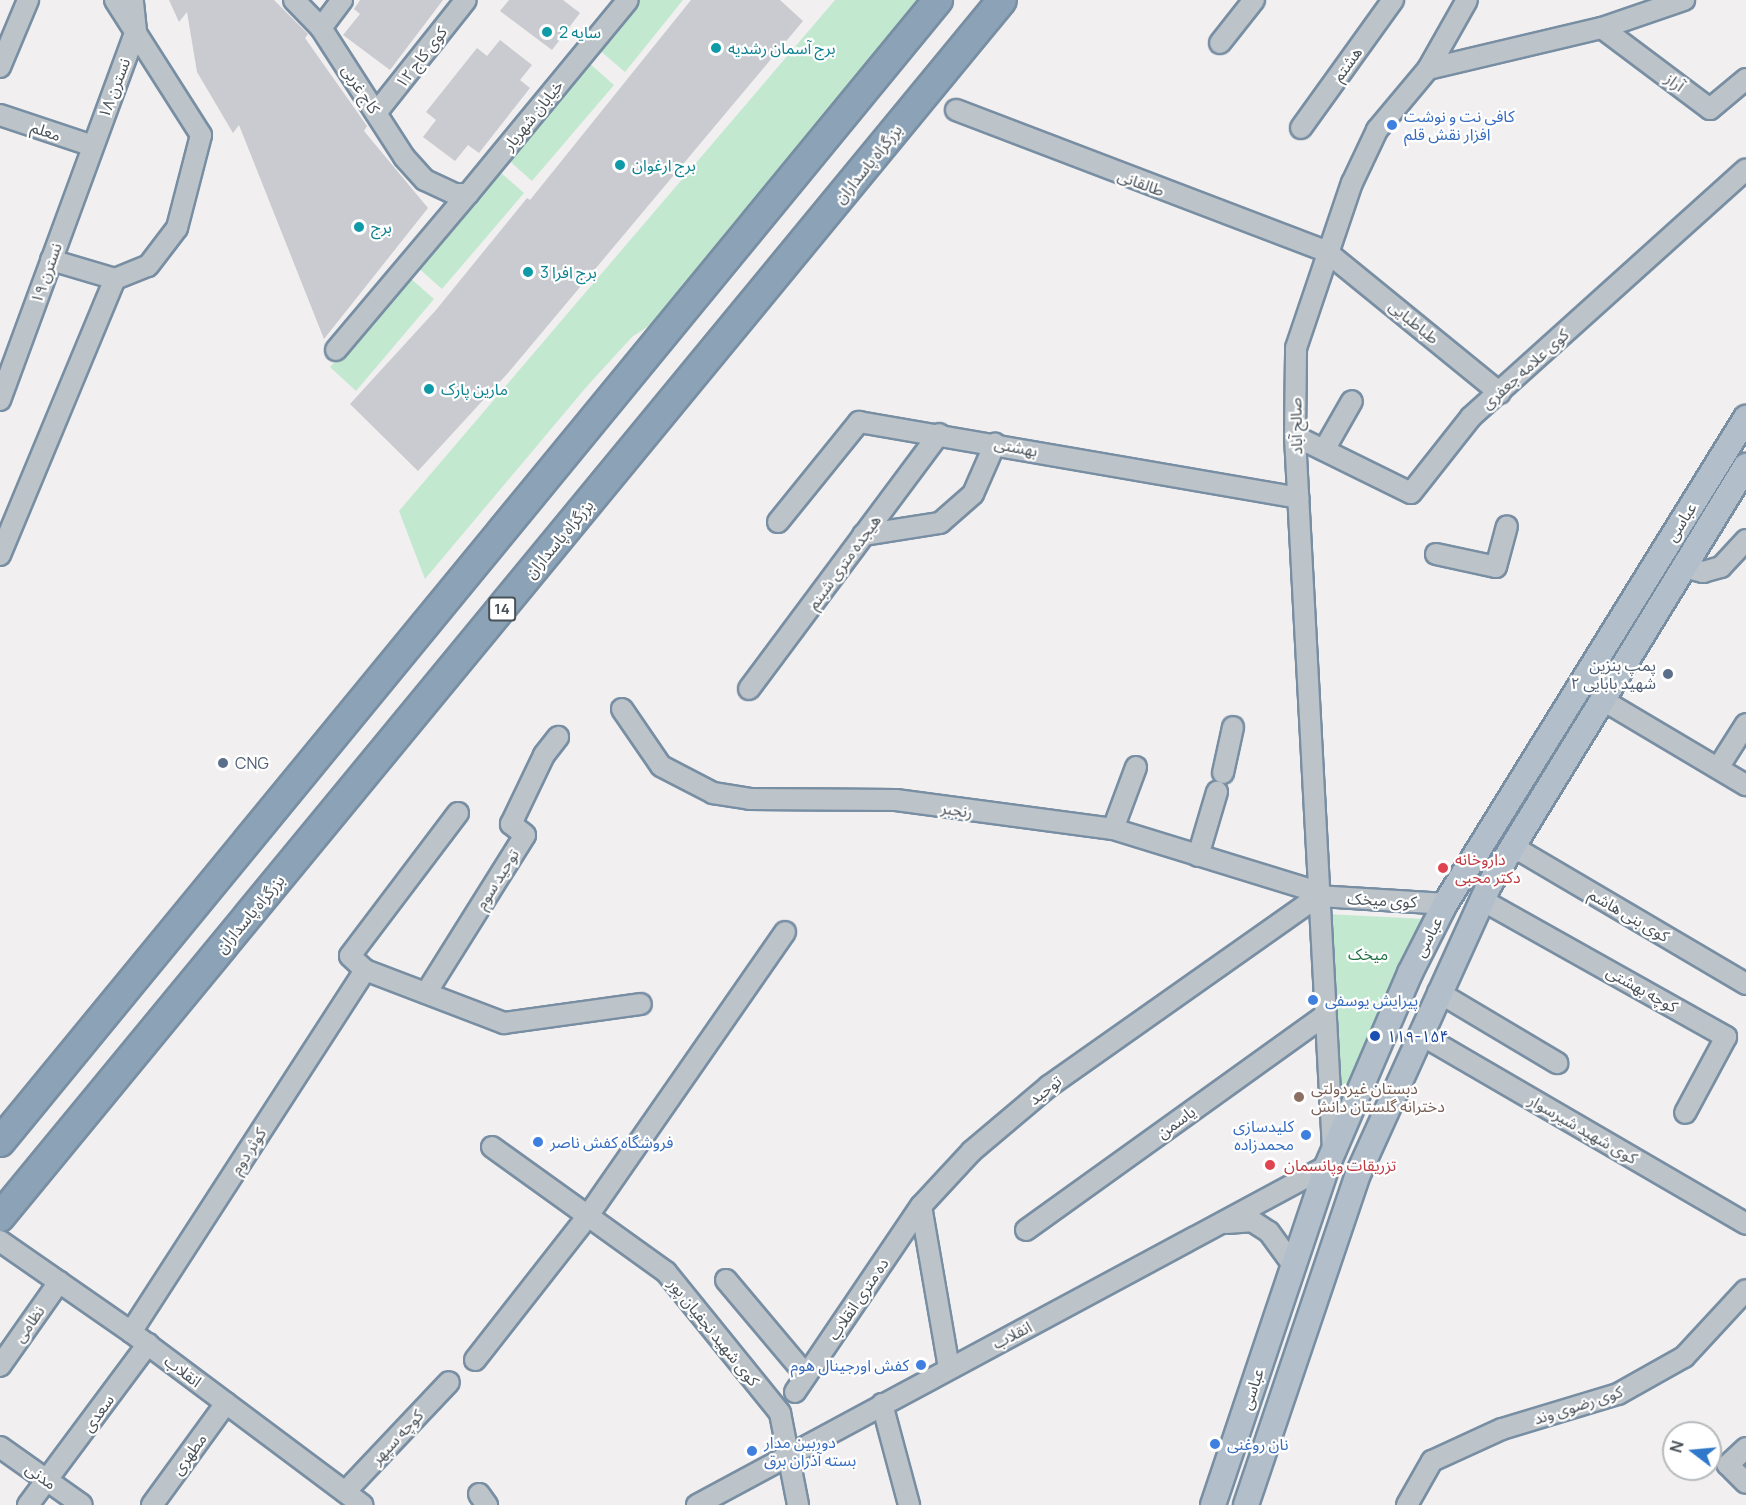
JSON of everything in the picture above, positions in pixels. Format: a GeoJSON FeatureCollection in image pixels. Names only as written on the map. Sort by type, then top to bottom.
{"type":"FeatureCollection","features":[{"type":"Feature","properties":{"kind":"highway"},"geometry":{"type":"LineString","coordinates":[[0,1142],[938,0]]}},
{"type":"Feature","properties":{"kind":"highway","name":"بزرگراه پاسداران"},"geometry":{"type":"LineString","coordinates":[[0,1217],[1002,0]]}},
{"type":"Feature","properties":{"kind":"main road","name":"عباسى"},"geometry":{"type":"LineString","coordinates":[[1213,1505],[1330,1158],[1410,973],[1445,904],[1746,418]]}},
{"type":"Feature","properties":{"kind":"main road","name":"عباسى"},"geometry":{"type":"LineString","coordinates":[[1246,1505],[1359,1172],[1438,992],[1482,900],[1556,772],[1746,466]]}},
{"type":"Feature","properties":{"kind":"main road"},"geometry":{"type":"LineString","coordinates":[[1534,757],[1556,772]]}},
{"type":"Feature","properties":{"kind":"street"},"geometry":{"type":"LineString","coordinates":[[0,67],[28,0]]}},
{"type":"Feature","properties":{"kind":"street"},"geometry":{"type":"LineString","coordinates":[[51,260],[115,279],[148,266],[177,228],[201,135],[115,0]]}},
{"type":"Feature","properties":{"kind":"street"},"geometry":{"type":"LineString","coordinates":[[133,0],[136,31]]}},
{"type":"Feature","properties":{"kind":"street","name":"کاج غربی"},"geometry":{"type":"LineString","coordinates":[[294,0],[321,28],[376,113],[425,180],[444,191],[468,194]]}},
{"type":"Feature","properties":{"kind":"street"},"geometry":{"type":"LineString","coordinates":[[321,28],[342,0]]}},
{"type":"Feature","properties":{"kind":"street","name":"کوی کاج ۱۲"},"geometry":{"type":"LineString","coordinates":[[376,113],[466,0]]}},
{"type":"Feature","properties":{"kind":"street","name":"خیابان شهریار"},"geometry":{"type":"LineString","coordinates":[[336,350],[628,0]]}},
{"type":"Feature","properties":{"kind":"street"},"geometry":{"type":"LineString","coordinates":[[1220,43],[1254,0]]}},
{"type":"Feature","properties":{"kind":"street","name":"هشتم"},"geometry":{"type":"LineString","coordinates":[[1301,128],[1393,0]]}},
{"type":"Feature","properties":{"kind":"street","name":"صالح آباد"},"geometry":{"type":"LineString","coordinates":[[1330,1158],[1325,1015],[1295,436],[1296,348],[1327,252],[1377,130],[1428,69],[1467,0]]}},
{"type":"Feature","properties":{"kind":"street"},"geometry":{"type":"LineString","coordinates":[[1428,69],[1602,28],[1684,0]]}},
{"type":"Feature","properties":{"kind":"street","name":"آراز"},"geometry":{"type":"LineString","coordinates":[[1602,28],[1710,109],[1746,79]]}},
{"type":"Feature","properties":{"kind":"street","name":"نسترن ۱۸"},"geometry":{"type":"LineString","coordinates":[[93,146],[136,31]]}},
{"type":"Feature","properties":{"kind":"street","name":"طالقانی"},"geometry":{"type":"LineString","coordinates":[[956,110],[1327,252]]}},
{"type":"Feature","properties":{"kind":"street","name":"معلم"},"geometry":{"type":"LineString","coordinates":[[0,115],[93,146]]}},
{"type":"Feature","properties":{"kind":"street","name":"نسترن ۱۹"},"geometry":{"type":"LineString","coordinates":[[0,400],[9,349],[51,260],[93,146]]}},
{"type":"Feature","properties":{"kind":"street","name":"کوی علامه جعفری"},"geometry":{"type":"LineString","coordinates":[[1295,436],[1412,493],[1472,417],[1746,169]]}},
{"type":"Feature","properties":{"kind":"street","name":"طباطبایی"},"geometry":{"type":"LineString","coordinates":[[1327,252],[1500,393]]}},
{"type":"Feature","properties":{"kind":"street"},"geometry":{"type":"LineString","coordinates":[[0,555],[115,279]]}},
{"type":"Feature","properties":{"kind":"street"},"geometry":{"type":"LineString","coordinates":[[1324,450],[1352,401]]}},
{"type":"Feature","properties":{"kind":"street","name":"بهشتی"},"geometry":{"type":"LineString","coordinates":[[778,522],[859,422],[939,434],[1298,498]]}},
{"type":"Feature","properties":{"kind":"street","name":"هیجده متری شبنم"},"geometry":{"type":"LineString","coordinates":[[750,689],[939,434]]}},
{"type":"Feature","properties":{"kind":"street"},"geometry":{"type":"LineString","coordinates":[[863,535],[940,523],[973,494],[994,444]]}},
{"type":"Feature","properties":{"kind":"street"},"geometry":{"type":"LineString","coordinates":[[1436,555],[1496,567],[1508,526]]}},
{"type":"Feature","properties":{"kind":"street"},"geometry":{"type":"LineString","coordinates":[[1683,567],[1703,572],[1720,567],[1746,540]]}},
{"type":"Feature","properties":{"kind":"street"},"geometry":{"type":"LineString","coordinates":[[1601,699],[1746,785]]}},
{"type":"Feature","properties":{"kind":"street","name":"رنجبر"},"geometry":{"type":"LineString","coordinates":[[622,709],[661,766],[713,793],[749,799],[896,800],[1113,829],[1318,894]]}},
{"type":"Feature","properties":{"kind":"street"},"geometry":{"type":"LineString","coordinates":[[1718,768],[1746,724]]}},
{"type":"Feature","properties":{"kind":"street"},"geometry":{"type":"LineString","coordinates":[[1223,773],[1233,728]]}},
{"type":"Feature","properties":{"kind":"street","name":"توحید سوم"},"geometry":{"type":"LineString","coordinates":[[426,993],[525,835],[511,824],[544,754],[558,737]]}},
{"type":"Feature","properties":{"kind":"street"},"geometry":{"type":"LineString","coordinates":[[1113,829],[1136,767]]}},
{"type":"Feature","properties":{"kind":"street"},"geometry":{"type":"LineString","coordinates":[[1198,856],[1217,792]]}},
{"type":"Feature","properties":{"kind":"street"},"geometry":{"type":"LineString","coordinates":[[458,813],[350,956],[365,970],[504,1023],[641,1004]]}},
{"type":"Feature","properties":{"kind":"street","name":"کوی بنی هاشم"},"geometry":{"type":"LineString","coordinates":[[1512,846],[1746,984]]}},
{"type":"Feature","properties":{"kind":"street","name":"کوی میخک"},"geometry":{"type":"LineString","coordinates":[[1318,894],[1445,904]]}},
{"type":"Feature","properties":{"kind":"street","name":"توحید"},"geometry":{"type":"LineString","coordinates":[[921,1206],[972,1151],[1049,1086],[1318,894]]}},
{"type":"Feature","properties":{"kind":"street","name":"کوچه بهشتی"},"geometry":{"type":"LineString","coordinates":[[1482,900],[1726,1036],[1685,1113]]}},
{"type":"Feature","properties":{"kind":"street"},"geometry":{"type":"LineString","coordinates":[[475,1360],[587,1218],[785,932]]}},
{"type":"Feature","properties":{"kind":"street","name":"کوثر دوم"},"geometry":{"type":"LineString","coordinates":[[131,1332],[365,970]]}},
{"type":"Feature","properties":{"kind":"street"},"geometry":{"type":"LineString","coordinates":[[1438,992],[1557,1063]]}},
{"type":"Feature","properties":{"kind":"street","name":"یاسمن"},"geometry":{"type":"LineString","coordinates":[[1026,1230],[1325,1015]]}},
{"type":"Feature","properties":{"kind":"street","name":"کوی شهید شیرسوار"},"geometry":{"type":"LineString","coordinates":[[1420,1034],[1746,1224]]}},
{"type":"Feature","properties":{"kind":"street","name":"کوی شهید نجفیان پور"},"geometry":{"type":"LineString","coordinates":[[492,1147],[587,1218],[666,1272],[780,1413],[785,1456],[798,1505]]}},
{"type":"Feature","properties":{"kind":"street","name":"انقلاب"},"geometry":{"type":"LineString","coordinates":[[697,1505],[1220,1223],[1330,1158]]}},
{"type":"Feature","properties":{"kind":"street"},"geometry":{"type":"LineString","coordinates":[[921,1206],[949,1368]]}},
{"type":"Feature","properties":{"kind":"street","name":"ده متری انقلاب"},"geometry":{"type":"LineString","coordinates":[[795,1392],[921,1206]]}},
{"type":"Feature","properties":{"kind":"street"},"geometry":{"type":"LineString","coordinates":[[1220,1223],[1252,1221],[1269,1232],[1293,1265]]}},
{"type":"Feature","properties":{"kind":"street","name":"انقلاب"},"geometry":{"type":"LineString","coordinates":[[0,1241],[148,1344],[362,1505]]}},
{"type":"Feature","properties":{"kind":"street"},"geometry":{"type":"LineString","coordinates":[[726,1280],[806,1375]]}},
{"type":"Feature","properties":{"kind":"street","name":"نظامی"},"geometry":{"type":"LineString","coordinates":[[0,1366],[59,1282]]}},
{"type":"Feature","properties":{"kind":"street","name":"کوی رضوی وند"},"geometry":{"type":"LineString","coordinates":[[1407,1505],[1432,1461],[1502,1429],[1618,1394],[1684,1357],[1746,1290]]}},
{"type":"Feature","properties":{"kind":"street","name":"سعدی"},"geometry":{"type":"LineString","coordinates":[[28,1505],[148,1344]]}},
{"type":"Feature","properties":{"kind":"street","name":"کوچه سپهر"},"geometry":{"type":"LineString","coordinates":[[345,1492],[449,1382]]}},
{"type":"Feature","properties":{"kind":"street","name":"مطهری"},"geometry":{"type":"LineString","coordinates":[[152,1505],[226,1403]]}},
{"type":"Feature","properties":{"kind":"street"},"geometry":{"type":"LineString","coordinates":[[882,1404],[909,1505]]}},
{"type":"Feature","properties":{"kind":"street","name":"مدنی"},"geometry":{"type":"LineString","coordinates":[[0,1447],[82,1505]]}},
{"type":"Feature","properties":{"kind":"street"},"geometry":{"type":"LineString","coordinates":[[1746,1448],[1728,1465],[1746,1483]]}},
{"type":"Feature","properties":{"kind":"green space"},"geometry":{"type":"Polygon","coordinates":[[[639,0],[683,0],[625,72],[598,49],[639,0]]]}},
{"type":"Feature","properties":{"kind":"green space"},"geometry":{"type":"Polygon","coordinates":[[[835,0],[925,0],[653,323],[632,337],[588,385],[425,579],[399,511],[835,0]]]}},
{"type":"Feature","properties":{"kind":"green space"},"geometry":{"type":"Polygon","coordinates":[[[589,63],[614,85],[532,181],[506,158],[589,63]]]}},
{"type":"Feature","properties":{"kind":"green space"},"geometry":{"type":"Polygon","coordinates":[[[499,171],[524,193],[442,289],[416,266],[499,171]]]}},
{"type":"Feature","properties":{"kind":"green space"},"geometry":{"type":"Polygon","coordinates":[[[409,277],[434,299],[356,391],[330,367],[409,277]]]}},
{"type":"Feature","properties":{"kind":"green space","name":"میخک"},"geometry":{"type":"Polygon","coordinates":[[[1326,914],[1426,919],[1341,1098],[1326,914]]]}},
{"type":"Feature","properties":{"kind":"building"},"geometry":{"type":"Polygon","coordinates":[[[169,0],[274,0],[308,34],[305,38],[367,126],[364,131],[428,208],[324,339],[239,125],[233,133],[197,72],[187,12],[179,22],[169,0]]]}},
{"type":"Feature","properties":{"kind":"building"},"geometry":{"type":"Polygon","coordinates":[[[360,0],[443,0],[390,70],[343,35],[360,14],[354,9],[360,0]]]}},
{"type":"Feature","properties":{"kind":"building","name":"سایه 2"},"geometry":{"type":"Polygon","coordinates":[[[509,0],[563,0],[580,13],[552,50],[500,11],[509,0]]]}},
{"type":"Feature","properties":{"kind":"building"},"geometry":{"type":"Polygon","coordinates":[[[691,0],[780,0],[803,21],[508,373],[418,471],[350,404],[436,310],[527,198],[530,200],[691,0]]]}},
{"type":"Feature","properties":{"kind":"building"},"geometry":{"type":"Polygon","coordinates":[[[500,40],[532,65],[520,80],[530,88],[479,153],[468,145],[455,161],[423,137],[436,120],[426,112],[477,48],[487,56],[500,40]]]}},
{"type":"Feature","properties":{"kind":"place","name":"سایه 2"},"geometry":{"type":"Point","coordinates":[547,32]}},
{"type":"Feature","properties":{"kind":"place","name":"برج آسمان رشدیه"},"geometry":{"type":"Point","coordinates":[716,48]}},
{"type":"Feature","properties":{"kind":"place","name":"کافی نت و نوشت افزار نقش قلم"},"geometry":{"type":"Point","coordinates":[1392,125]}},
{"type":"Feature","properties":{"kind":"place","name":"برج ارغوان"},"geometry":{"type":"Point","coordinates":[620,165]}},
{"type":"Feature","properties":{"kind":"place","name":"برج"},"geometry":{"type":"Point","coordinates":[359,227]}},
{"type":"Feature","properties":{"kind":"place","name":"برج افرا 3"},"geometry":{"type":"Point","coordinates":[528,272]}},
{"type":"Feature","properties":{"kind":"place","name":"مارین پارک"},"geometry":{"type":"Point","coordinates":[429,389]}},
{"type":"Feature","properties":{"kind":"place","name":"پمپ بنزین شهید بابایی ۲"},"geometry":{"type":"Point","coordinates":[1668,674]}},
{"type":"Feature","properties":{"kind":"place","name":"CNG"},"geometry":{"type":"Point","coordinates":[223,763]}},
{"type":"Feature","properties":{"kind":"place","name":"داروخانه دکتر محبی"},"geometry":{"type":"Point","coordinates":[1443,868]}},
{"type":"Feature","properties":{"kind":"place","name":"پیرایش یوسفی"},"geometry":{"type":"Point","coordinates":[1313,1000]}},
{"type":"Feature","properties":{"kind":"place","name":"۱۱۹-۱۵۴"},"geometry":{"type":"Point","coordinates":[1375,1036]}},
{"type":"Feature","properties":{"kind":"place","name":"دبستان غیردولتی دخترانه گلستان دانش"},"geometry":{"type":"Point","coordinates":[1299,1097]}},
{"type":"Feature","properties":{"kind":"place","name":"کلیدسازی محمدزاده"},"geometry":{"type":"Point","coordinates":[1306,1135]}},
{"type":"Feature","properties":{"kind":"place","name":"فروشگاه کفش ناصر"},"geometry":{"type":"Point","coordinates":[538,1142]}},
{"type":"Feature","properties":{"kind":"place","name":"تزریقات وپانسمان"},"geometry":{"type":"Point","coordinates":[1270,1165]}},
{"type":"Feature","properties":{"kind":"place","name":"کفش اورجینال هوم"},"geometry":{"type":"Point","coordinates":[921,1365]}},
{"type":"Feature","properties":{"kind":"place","name":"نان روغنی"},"geometry":{"type":"Point","coordinates":[1215,1444]}},
{"type":"Feature","properties":{"kind":"place","name":"دوربین مدار بسته آذران برق"},"geometry":{"type":"Point","coordinates":[752,1451]}}]}
